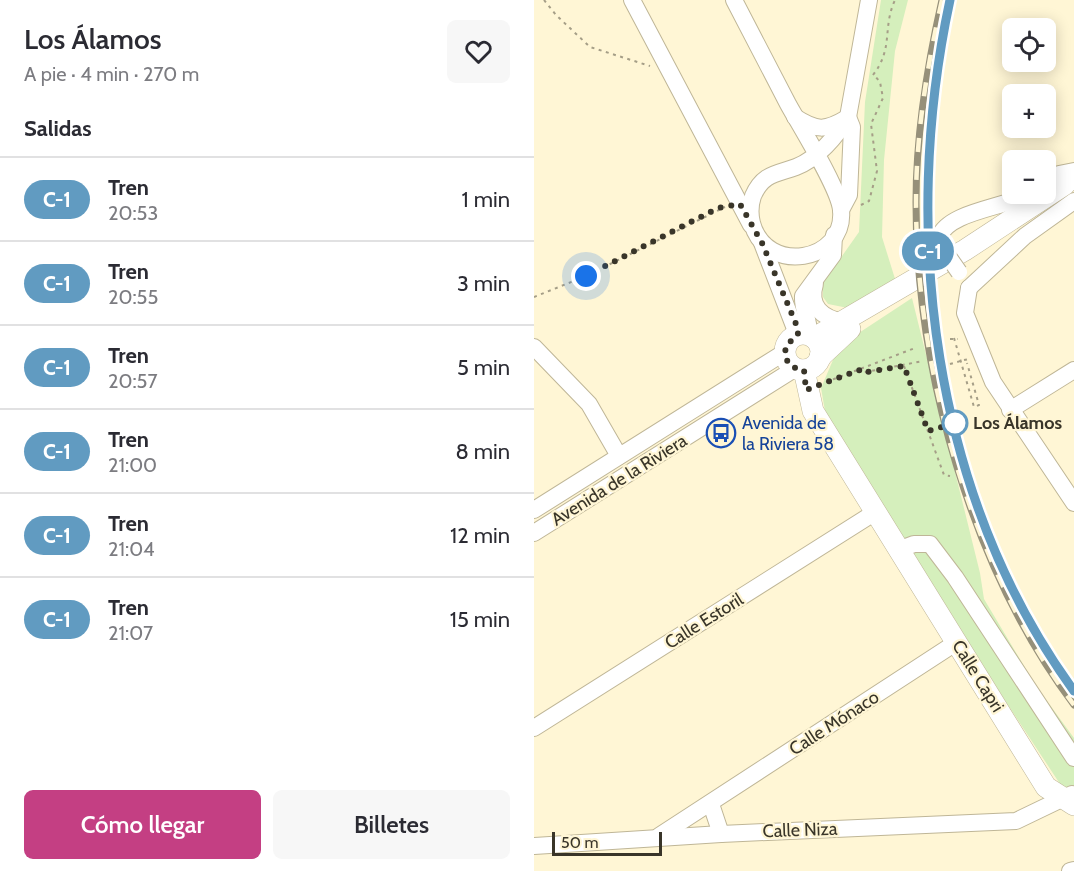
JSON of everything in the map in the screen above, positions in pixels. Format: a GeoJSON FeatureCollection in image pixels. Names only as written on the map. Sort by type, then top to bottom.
{"type":"FeatureCollection","features":[{"type":"Feature","properties":{"kind":"street"},"geometry":{"type":"LineString","coordinates":[[632,0],[758,238],[779,255],[795,258],[812,255],[825,246],[834,235]]}},
{"type":"Feature","properties":{"kind":"street"},"geometry":{"type":"LineString","coordinates":[[734,0],[838,197],[841,213]]}},
{"type":"Feature","properties":{"kind":"street"},"geometry":{"type":"LineString","coordinates":[[796,167],[815,155],[840,132],[848,117],[869,0]]}},
{"type":"Feature","properties":{"kind":"street"},"geometry":{"type":"LineString","coordinates":[[795,117],[810,127],[830,128],[848,117]]}},
{"type":"Feature","properties":{"kind":"street"},"geometry":{"type":"LineString","coordinates":[[804,355],[810,323],[802,305],[803,296],[833,255],[834,235],[849,195],[852,126],[848,117]]}},
{"type":"Feature","properties":{"kind":"street"},"geometry":{"type":"LineString","coordinates":[[804,355],[750,215],[753,197],[765,179],[780,169],[796,167],[815,171],[830,183]]}},
{"type":"Feature","properties":{"kind":"street"},"geometry":{"type":"LineString","coordinates":[[1056,176],[1074,173]]}},
{"type":"Feature","properties":{"kind":"street","name":"Avenida de la Riviera"},"geometry":{"type":"LineString","coordinates":[[534,533],[804,355],[843,322],[965,250],[1064,184],[1074,173]]}},
{"type":"Feature","properties":{"kind":"street","name":"Avenida de la Riviera"},"geometry":{"type":"LineString","coordinates":[[534,510],[619,456],[853,326],[1074,190]]}},
{"type":"Feature","properties":{"kind":"street"},"geometry":{"type":"LineString","coordinates":[[1074,201],[1024,236],[969,288],[965,313],[993,382],[1074,503]]}},
{"type":"Feature","properties":{"kind":"street"},"geometry":{"type":"LineString","coordinates":[[969,288],[945,252],[939,237],[942,228],[1002,204]]}},
{"type":"Feature","properties":{"kind":"street"},"geometry":{"type":"LineString","coordinates":[[818,275],[813,292],[814,304],[823,316],[843,322]]}},
{"type":"Feature","properties":{"kind":"street"},"geometry":{"type":"LineString","coordinates":[[534,347],[589,404],[619,456]]}},
{"type":"Feature","properties":{"kind":"street","name":"Calle Capri"},"geometry":{"type":"LineString","coordinates":[[804,355],[813,411],[874,513],[1046,786],[1070,798]]}},
{"type":"Feature","properties":{"kind":"street"},"geometry":{"type":"LineString","coordinates":[[1010,410],[1074,370]]}},
{"type":"Feature","properties":{"kind":"street","name":"Calle Estoril"},"geometry":{"type":"LineString","coordinates":[[534,728],[874,513]]}},
{"type":"Feature","properties":{"kind":"street","name":"Calle Capri"},"geometry":{"type":"LineString","coordinates":[[898,550],[914,544],[930,544],[956,577],[1074,758]]}},
{"type":"Feature","properties":{"kind":"street","name":"Calle Mónaco"},"geometry":{"type":"LineString","coordinates":[[656,838],[957,642]]}},
{"type":"Feature","properties":{"kind":"street","name":"Calle Niza"},"geometry":{"type":"LineString","coordinates":[[534,846],[721,834],[1016,821],[1070,798]]}},
{"type":"Feature","properties":{"kind":"street"},"geometry":{"type":"LineString","coordinates":[[711,804],[721,834]]}},
{"type":"Feature","properties":{"kind":"path"},"geometry":{"type":"LineString","coordinates":[[544,0],[555,15],[590,47],[643,65],[668,68]]}},
{"type":"Feature","properties":{"kind":"path"},"geometry":{"type":"LineString","coordinates":[[874,75],[888,49],[889,14],[895,0]]}},
{"type":"Feature","properties":{"kind":"path"},"geometry":{"type":"LineString","coordinates":[[841,213],[868,201],[877,171],[871,124],[883,98],[880,82],[874,75],[854,75]]}},
{"type":"Feature","properties":{"kind":"path"},"geometry":{"type":"LineString","coordinates":[[534,297],[586,276],[718,208],[740,204]]}},
{"type":"Feature","properties":{"kind":"path"},"geometry":{"type":"LineString","coordinates":[[954,338],[963,361],[974,407],[979,405],[964,353]]}},
{"type":"Feature","properties":{"kind":"path"},"geometry":{"type":"LineString","coordinates":[[950,339],[954,338],[962,343]]}},
{"type":"Feature","properties":{"kind":"path"},"geometry":{"type":"LineString","coordinates":[[859,370],[915,348]]}},
{"type":"Feature","properties":{"kind":"path"},"geometry":{"type":"LineString","coordinates":[[804,355],[859,370],[861,373],[923,361]]}},
{"type":"Feature","properties":{"kind":"path"},"geometry":{"type":"LineString","coordinates":[[950,364],[969,359]]}},
{"type":"Feature","properties":{"kind":"path"},"geometry":{"type":"LineString","coordinates":[[904,366],[944,475],[950,476]]}},
{"type":"Feature","properties":{"kind":"green space"},"geometry":{"type":"Polygon","coordinates":[[[881,0],[908,0],[895,51],[884,160],[882,237],[896,282],[853,309],[828,304],[823,297],[823,283],[859,232],[865,102],[881,0]]]}},
{"type":"Feature","properties":{"kind":"green space"},"geometry":{"type":"Polygon","coordinates":[[[912,298],[980,573],[984,599],[1036,686],[1074,738],[1074,799],[1062,787],[1006,702],[825,411],[821,388],[839,346],[912,298]]]}},
{"type":"Feature","properties":{"kind":"railway"},"geometry":{"type":"LineString","coordinates":[[942,0],[923,100],[918,151],[916,202],[919,267],[926,333],[939,400],[957,466],[979,531],[1006,593],[1038,651],[1074,705]]}},
{"type":"Feature","properties":{"kind":"railway"},"geometry":{"type":"LineString","coordinates":[[929,142],[927,204],[929,265],[936,325],[947,386]]}},
{"type":"Feature","properties":{"kind":"train","name":"C-1"},"geometry":{"type":"LineString","coordinates":[[950,0],[937,62],[926,200],[932,308],[938,350],[965,467],[987,529],[1014,589],[1074,691]]}},
{"type":"Feature","properties":{"kind":"place","name":"Los Álamos"},"geometry":{"type":"Point","coordinates":[955,423]}},
{"type":"Feature","properties":{"kind":"place","name":"Avenida de la Riviera 58"},"geometry":{"type":"Point","coordinates":[721,433]}},
{"type":"Feature","properties":{"kind":"route"},"geometry":{"type":"LineString","coordinates":[[586,276],[718,208],[740,204],[762,243],[796,324],[798,334],[788,341],[785,357],[791,366],[804,370],[806,390],[859,370],[861,373],[904,366],[928,431],[955,423]]}}]}
